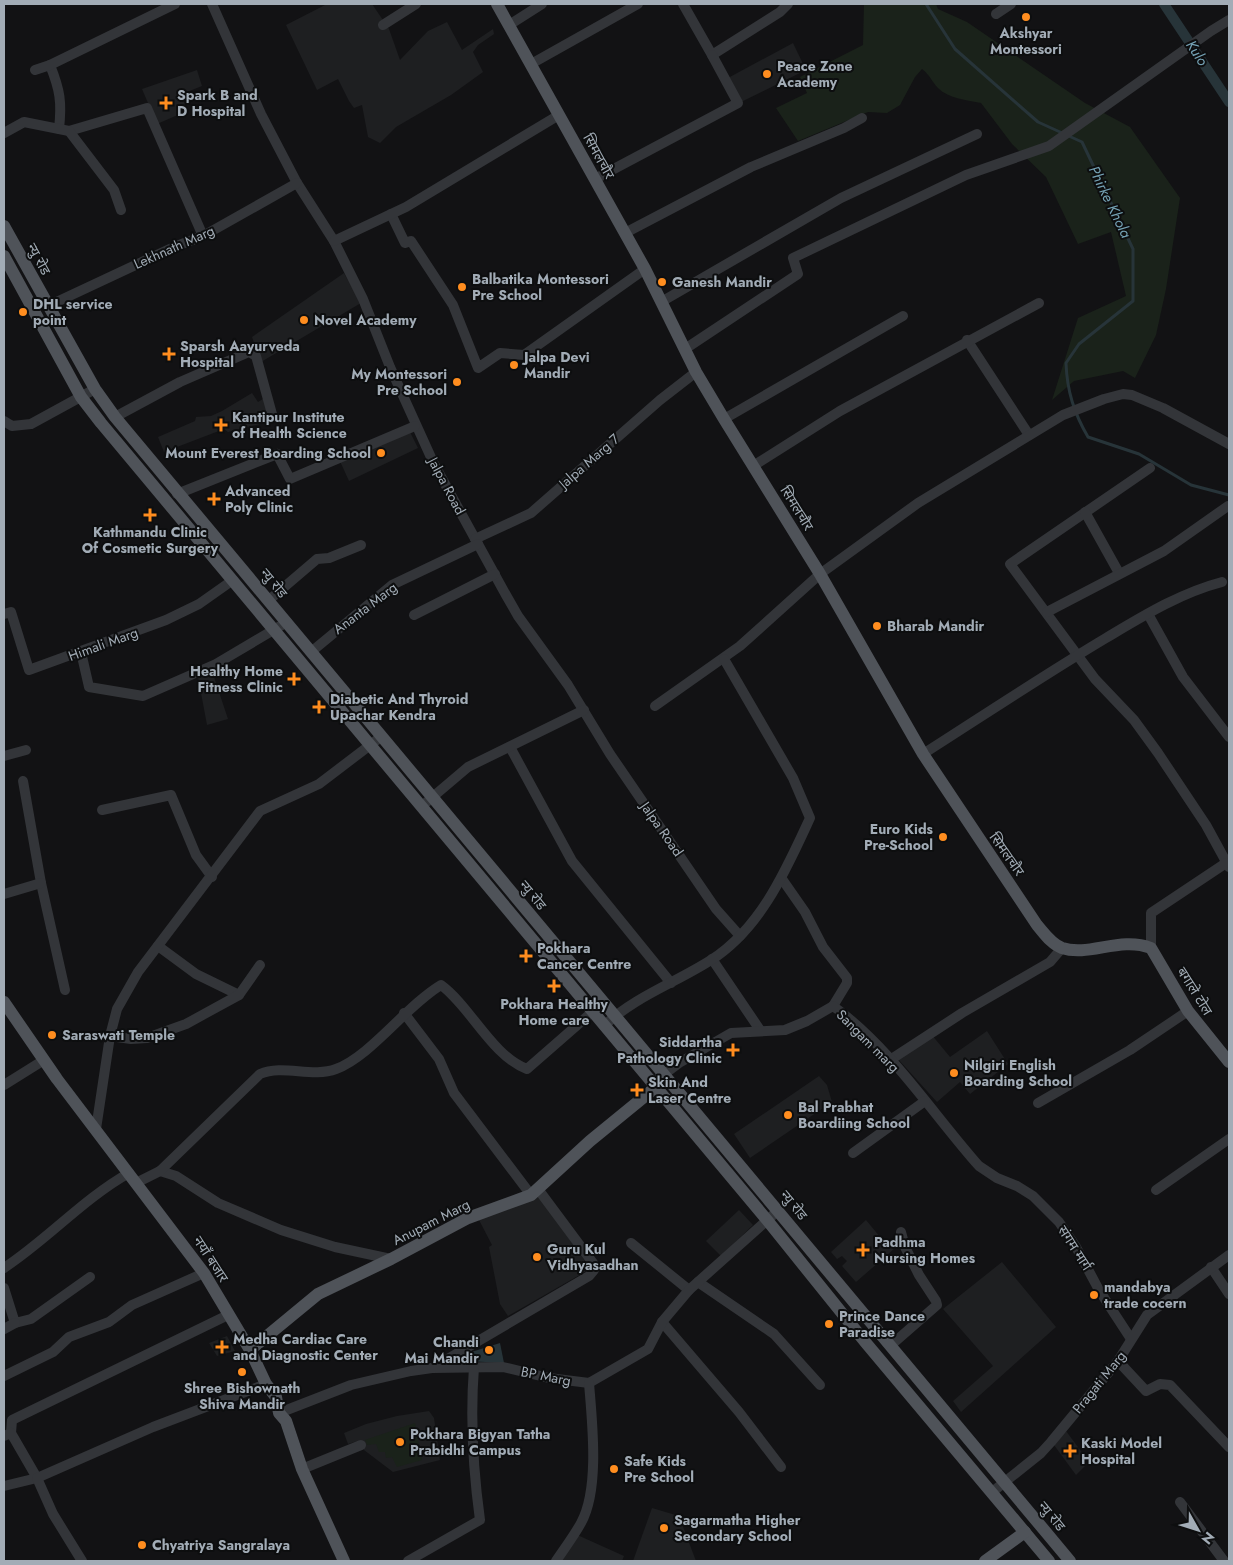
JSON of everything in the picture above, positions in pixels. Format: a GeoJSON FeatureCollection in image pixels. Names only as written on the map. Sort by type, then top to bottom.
{"type":"FeatureCollection","features":[{"type":"Feature","properties":{"kind":"main road","name":"सिमलचौर"},"geometry":{"type":"LineString","coordinates":[[497,4],[645,269],[696,372],[820,574],[923,754],[1037,925],[1048,939],[1062,948]]}},
{"type":"Feature","properties":{"kind":"main road","name":"न्यु रोड"},"geometry":{"type":"LineString","coordinates":[[4,226],[95,389],[177,494],[269,600],[1070,1561]]}},
{"type":"Feature","properties":{"kind":"main road","name":"न्यु रोड"},"geometry":{"type":"LineString","coordinates":[[4,256],[81,397],[101,423],[767,1220],[866,1343],[1049,1561]]}},
{"type":"Feature","properties":{"kind":"main road"},"geometry":{"type":"LineString","coordinates":[[1062,948],[1087,948],[1133,943],[1151,948]]}},
{"type":"Feature","properties":{"kind":"main road","name":"बगाले टोल"},"geometry":{"type":"LineString","coordinates":[[1151,948],[1188,1011],[1229,1062]]}},
{"type":"Feature","properties":{"kind":"main road","name":"नयाँ बजार"},"geometry":{"type":"LineString","coordinates":[[4,1002],[44,1060],[204,1273],[250,1350],[266,1384],[276,1397],[280,1413],[286,1421],[302,1469],[344,1561]]}},
{"type":"Feature","properties":{"kind":"main road","name":"Anupam Marg"},"geometry":{"type":"LineString","coordinates":[[250,1350],[318,1294],[391,1259],[468,1218],[535,1192],[590,1140],[665,1076]]}},
{"type":"Feature","properties":{"kind":"main road"},"geometry":{"type":"LineString","coordinates":[[985,1561],[1024,1532]]}},
{"type":"Feature","properties":{"kind":"street"},"geometry":{"type":"LineString","coordinates":[[36,70],[50,65],[174,4]]}},
{"type":"Feature","properties":{"kind":"street","name":"Jalpa Road"},"geometry":{"type":"LineString","coordinates":[[212,4],[261,114],[297,183],[334,242],[362,299],[416,426],[476,541],[518,616],[584,710],[610,754],[716,909],[740,936]]}},
{"type":"Feature","properties":{"kind":"street"},"geometry":{"type":"LineString","coordinates":[[383,25],[416,4]]}},
{"type":"Feature","properties":{"kind":"street"},"geometry":{"type":"LineString","coordinates":[[509,25],[542,4]]}},
{"type":"Feature","properties":{"kind":"street"},"geometry":{"type":"LineString","coordinates":[[531,64],[638,4]]}},
{"type":"Feature","properties":{"kind":"street"},"geometry":{"type":"LineString","coordinates":[[595,179],[738,103],[683,4]]}},
{"type":"Feature","properties":{"kind":"street"},"geometry":{"type":"LineString","coordinates":[[712,55],[780,12],[788,4]]}},
{"type":"Feature","properties":{"kind":"street"},"geometry":{"type":"LineString","coordinates":[[996,14],[1011,4]]}},
{"type":"Feature","properties":{"kind":"street"},"geometry":{"type":"LineString","coordinates":[[685,350],[798,274],[793,258],[966,175],[1049,146],[1211,30],[1229,20]]}},
{"type":"Feature","properties":{"kind":"street"},"geometry":{"type":"LineString","coordinates":[[50,65],[60,91],[64,130],[114,190],[121,210]]}},
{"type":"Feature","properties":{"kind":"street"},"geometry":{"type":"LineString","coordinates":[[4,133],[24,122],[64,130],[147,108],[203,236]]}},
{"type":"Feature","properties":{"kind":"street"},"geometry":{"type":"LineString","coordinates":[[334,242],[391,214],[559,115]]}},
{"type":"Feature","properties":{"kind":"street"},"geometry":{"type":"LineString","coordinates":[[625,233],[751,167],[844,128],[862,118]]}},
{"type":"Feature","properties":{"kind":"street"},"geometry":{"type":"LineString","coordinates":[[660,302],[841,198],[977,134]]}},
{"type":"Feature","properties":{"kind":"street","name":"Lekhnath Marg"},"geometry":{"type":"LineString","coordinates":[[48,306],[203,236],[297,183]]}},
{"type":"Feature","properties":{"kind":"street"},"geometry":{"type":"LineString","coordinates":[[391,214],[405,243],[410,241],[453,305],[478,368],[500,353],[524,356],[645,269]]}},
{"type":"Feature","properties":{"kind":"street"},"geometry":{"type":"LineString","coordinates":[[753,466],[840,411],[967,340],[1039,303]]}},
{"type":"Feature","properties":{"kind":"street"},"geometry":{"type":"LineString","coordinates":[[724,419],[903,316]]}},
{"type":"Feature","properties":{"kind":"street"},"geometry":{"type":"LineString","coordinates":[[967,340],[1029,435]]}},
{"type":"Feature","properties":{"kind":"street"},"geometry":{"type":"LineString","coordinates":[[115,416],[180,382],[250,352],[256,356],[272,414]]}},
{"type":"Feature","properties":{"kind":"street","name":"Jalpa Marg 7"},"geometry":{"type":"LineString","coordinates":[[476,541],[531,513],[660,400],[696,372]]}},
{"type":"Feature","properties":{"kind":"street"},"geometry":{"type":"LineString","coordinates":[[4,420],[12,426],[31,424],[95,389]]}},
{"type":"Feature","properties":{"kind":"street"},"geometry":{"type":"LineString","coordinates":[[655,706],[724,658],[820,574],[918,503],[1063,415],[1104,399],[1123,394],[1139,396],[1229,444]]}},
{"type":"Feature","properties":{"kind":"street"},"geometry":{"type":"LineString","coordinates":[[177,494],[278,454],[290,479],[416,426]]}},
{"type":"Feature","properties":{"kind":"street"},"geometry":{"type":"LineString","coordinates":[[1150,468],[1127,486],[1085,512],[1010,564],[1047,612],[1077,656],[1098,682],[1134,720],[1158,753],[1206,824],[1228,865],[1151,913],[1151,948]]}},
{"type":"Feature","properties":{"kind":"street"},"geometry":{"type":"LineString","coordinates":[[1047,612],[1164,551],[1228,506]]}},
{"type":"Feature","properties":{"kind":"street"},"geometry":{"type":"LineString","coordinates":[[1085,512],[1119,573]]}},
{"type":"Feature","properties":{"kind":"street","name":"Ananta Marg"},"geometry":{"type":"LineString","coordinates":[[311,652],[392,585],[476,541]]}},
{"type":"Feature","properties":{"kind":"street"},"geometry":{"type":"LineString","coordinates":[[269,600],[317,559],[329,558],[361,545]]}},
{"type":"Feature","properties":{"kind":"street"},"geometry":{"type":"LineString","coordinates":[[414,616],[495,574]]}},
{"type":"Feature","properties":{"kind":"street","name":"Himali Marg"},"geometry":{"type":"LineString","coordinates":[[4,614],[11,612],[29,670],[166,620],[198,604],[233,580]]}},
{"type":"Feature","properties":{"kind":"street"},"geometry":{"type":"LineString","coordinates":[[923,754],[1077,656],[1148,614],[1197,588],[1222,582]]}},
{"type":"Feature","properties":{"kind":"street"},"geometry":{"type":"LineString","coordinates":[[1148,614],[1183,677],[1229,737]]}},
{"type":"Feature","properties":{"kind":"street"},"geometry":{"type":"LineString","coordinates":[[81,652],[89,687],[143,696],[216,664],[287,622]]}},
{"type":"Feature","properties":{"kind":"street"},"geometry":{"type":"LineString","coordinates":[[604,1026],[614,1016],[634,1003],[712,959],[747,930],[782,879],[810,818],[793,778],[724,658]]}},
{"type":"Feature","properties":{"kind":"street"},"geometry":{"type":"LineString","coordinates":[[422,806],[468,767],[584,710]]}},
{"type":"Feature","properties":{"kind":"street"},"geometry":{"type":"LineString","coordinates":[[96,1129],[110,1036],[117,1009],[126,991],[158,946],[260,812],[320,784],[382,736]]}},
{"type":"Feature","properties":{"kind":"street"},"geometry":{"type":"LineString","coordinates":[[510,747],[572,861],[671,983]]}},
{"type":"Feature","properties":{"kind":"street"},"geometry":{"type":"LineString","coordinates":[[4,756],[26,750]]}},
{"type":"Feature","properties":{"kind":"street"},"geometry":{"type":"LineString","coordinates":[[23,782],[41,883],[65,990]]}},
{"type":"Feature","properties":{"kind":"street"},"geometry":{"type":"LineString","coordinates":[[102,810],[171,795],[196,855],[212,877]]}},
{"type":"Feature","properties":{"kind":"street"},"geometry":{"type":"LineString","coordinates":[[782,879],[804,912],[823,948],[846,978],[847,983],[833,1006]]}},
{"type":"Feature","properties":{"kind":"street"},"geometry":{"type":"LineString","coordinates":[[4,894],[41,883]]}},
{"type":"Feature","properties":{"kind":"street"},"geometry":{"type":"LineString","coordinates":[[158,946],[196,974],[239,995]]}},
{"type":"Feature","properties":{"kind":"street"},"geometry":{"type":"LineString","coordinates":[[890,1060],[962,1013],[1050,962],[1062,948]]}},
{"type":"Feature","properties":{"kind":"street"},"geometry":{"type":"LineString","coordinates":[[712,959],[760,1030]]}},
{"type":"Feature","properties":{"kind":"street"},"geometry":{"type":"LineString","coordinates":[[110,1036],[132,1039],[147,1038],[168,1032],[239,995],[260,965]]}},
{"type":"Feature","properties":{"kind":"street"},"geometry":{"type":"LineString","coordinates":[[4,1268],[28,1252],[106,1186],[160,1171],[260,1074],[267,1071],[310,1072],[336,1069],[358,1056],[404,1013],[441,985],[496,1045],[520,1067],[527,1069],[603,1002]]}},
{"type":"Feature","properties":{"kind":"street","name":"Sangam marg"},"geometry":{"type":"LineString","coordinates":[[665,1076],[679,1063],[731,1033],[784,1030],[807,1021],[833,1006],[846,1016],[890,1060],[979,1166],[996,1178]]}},
{"type":"Feature","properties":{"kind":"street"},"geometry":{"type":"LineString","coordinates":[[1038,1103],[1130,1050],[1188,1011]]}},
{"type":"Feature","properties":{"kind":"street"},"geometry":{"type":"LineString","coordinates":[[404,1013],[439,1058],[454,1094],[593,1263],[594,1270],[589,1276],[432,1368]]}},
{"type":"Feature","properties":{"kind":"street"},"geometry":{"type":"LineString","coordinates":[[4,1085],[44,1060]]}},
{"type":"Feature","properties":{"kind":"street"},"geometry":{"type":"LineString","coordinates":[[853,1153],[925,1102]]}},
{"type":"Feature","properties":{"kind":"street"},"geometry":{"type":"LineString","coordinates":[[1156,1190],[1229,1139]]}},
{"type":"Feature","properties":{"kind":"street"},"geometry":{"type":"LineString","coordinates":[[160,1171],[176,1176],[218,1203],[280,1230],[335,1247],[391,1259]]}},
{"type":"Feature","properties":{"kind":"street","name":"संगम मार्ग"},"geometry":{"type":"LineString","coordinates":[[996,1178],[1017,1186],[1033,1196],[1059,1222],[1076,1247],[1098,1290],[1131,1339]]}},
{"type":"Feature","properties":{"kind":"street","name":"BP Marg"},"geometry":{"type":"LineString","coordinates":[[280,1413],[351,1385],[432,1368],[503,1367],[549,1378],[589,1383],[648,1350],[662,1322],[689,1290],[779,1210]]}},
{"type":"Feature","properties":{"kind":"street"},"geometry":{"type":"LineString","coordinates":[[890,1346],[937,1305],[905,1247],[901,1232]]}},
{"type":"Feature","properties":{"kind":"street"},"geometry":{"type":"LineString","coordinates":[[631,1243],[689,1290]]}},
{"type":"Feature","properties":{"kind":"street","name":"Pragati Marg"},"geometry":{"type":"LineString","coordinates":[[991,1493],[1046,1448],[1118,1361],[1146,1315],[1229,1255]]}},
{"type":"Feature","properties":{"kind":"street"},"geometry":{"type":"LineString","coordinates":[[1211,1267],[1229,1294]]}},
{"type":"Feature","properties":{"kind":"street"},"geometry":{"type":"LineString","coordinates":[[4,1376],[53,1352],[69,1337],[109,1322],[132,1305],[204,1273]]}},
{"type":"Feature","properties":{"kind":"street"},"geometry":{"type":"LineString","coordinates":[[4,1329],[15,1323],[31,1319],[90,1277]]}},
{"type":"Feature","properties":{"kind":"street"},"geometry":{"type":"LineString","coordinates":[[698,1282],[774,1334],[820,1385]]}},
{"type":"Feature","properties":{"kind":"street"},"geometry":{"type":"LineString","coordinates":[[4,1288],[15,1323]]}},
{"type":"Feature","properties":{"kind":"street"},"geometry":{"type":"LineString","coordinates":[[82,1561],[53,1514],[37,1478],[8,1434],[12,1420],[228,1315]]}},
{"type":"Feature","properties":{"kind":"street"},"geometry":{"type":"LineString","coordinates":[[662,1322],[739,1412],[781,1467]]}},
{"type":"Feature","properties":{"kind":"street"},"geometry":{"type":"LineString","coordinates":[[1118,1361],[1146,1391],[1160,1384],[1170,1385],[1229,1447]]}},
{"type":"Feature","properties":{"kind":"street"},"geometry":{"type":"LineString","coordinates":[[408,1561],[480,1520],[473,1464],[471,1402],[474,1367]]}},
{"type":"Feature","properties":{"kind":"street"},"geometry":{"type":"LineString","coordinates":[[556,1561],[582,1523],[588,1507],[593,1447],[589,1383]]}},
{"type":"Feature","properties":{"kind":"street"},"geometry":{"type":"LineString","coordinates":[[4,1486],[37,1478],[153,1427],[266,1384]]}},
{"type":"Feature","properties":{"kind":"street"},"geometry":{"type":"LineString","coordinates":[[302,1469],[361,1446]]}},
{"type":"Feature","properties":{"kind":"street"},"geometry":{"type":"LineString","coordinates":[[1180,1502],[1224,1561]]}},
{"type":"Feature","properties":{"kind":"shaded area"},"geometry":{"type":"Polygon","coordinates":[[[327,4],[372,4],[389,29],[400,60],[428,31],[447,22],[462,50],[493,29],[494,34],[478,45],[473,52],[483,72],[451,95],[396,127],[380,143],[368,137],[362,105],[354,108],[338,79],[317,90],[286,25],[327,4]]]}},
{"type":"Feature","properties":{"kind":"shaded area"},"geometry":{"type":"Polygon","coordinates":[[[864,4],[936,4],[938,9],[967,22],[1085,103],[1130,127],[1180,198],[1166,289],[1156,335],[1135,378],[1123,371],[1074,381],[1052,400],[1078,318],[1126,296],[1111,232],[1078,244],[1046,177],[1012,144],[981,103],[947,95],[938,88],[922,69],[915,77],[900,105],[887,113],[868,112],[798,141],[776,108],[807,93],[800,77],[863,45],[864,4]]]}},
{"type":"Feature","properties":{"kind":"shaded area","name":"Peace Zone Academy"},"geometry":{"type":"Polygon","coordinates":[[[793,43],[806,70],[741,102],[728,78],[793,43]]]}},
{"type":"Feature","properties":{"kind":"shaded area","name":"Spark B and D Hospital"},"geometry":{"type":"Polygon","coordinates":[[[197,70],[202,86],[182,94],[187,111],[157,124],[142,89],[197,70]]]}},
{"type":"Feature","properties":{"kind":"shaded area","name":"Novel Academy"},"geometry":{"type":"Polygon","coordinates":[[[344,273],[361,303],[261,362],[252,337],[344,273]]]}},
{"type":"Feature","properties":{"kind":"shaded area","name":"Kantipur Institute of Health Science"},"geometry":{"type":"Polygon","coordinates":[[[252,393],[258,402],[266,397],[272,421],[228,432],[224,429],[164,452],[158,437],[195,421],[196,417],[211,416],[222,411],[252,393]]]}},
{"type":"Feature","properties":{"kind":"shaded area","name":"Mount Everest Boarding School"},"geometry":{"type":"Polygon","coordinates":[[[409,430],[418,448],[349,481],[339,459],[409,430]]]}},
{"type":"Feature","properties":{"kind":"shaded area"},"geometry":{"type":"Polygon","coordinates":[[[212,671],[228,719],[207,725],[198,677],[212,671]]]}},
{"type":"Feature","properties":{"kind":"shaded area","name":"Nilgiri English Boarding School"},"geometry":{"type":"Polygon","coordinates":[[[987,1031],[1008,1064],[970,1094],[960,1082],[937,1102],[898,1059],[931,1034],[950,1057],[987,1031]]]}},
{"type":"Feature","properties":{"kind":"shaded area","name":"Bal Prabhat Boardiing School"},"geometry":{"type":"Polygon","coordinates":[[[819,1076],[827,1085],[832,1102],[750,1158],[734,1134],[819,1076]]]}},
{"type":"Feature","properties":{"kind":"shaded area","name":"Guru Kul Vidhyasadhan"},"geometry":{"type":"Polygon","coordinates":[[[538,1195],[564,1228],[590,1269],[508,1316],[500,1304],[489,1247],[492,1245],[479,1220],[538,1195]]]}},
{"type":"Feature","properties":{"kind":"shaded area"},"geometry":{"type":"Polygon","coordinates":[[[739,1210],[753,1225],[721,1256],[706,1241],[739,1210]]]}},
{"type":"Feature","properties":{"kind":"shaded area","name":"Padhma Nursing Homes"},"geometry":{"type":"Polygon","coordinates":[[[866,1220],[885,1243],[888,1241],[895,1248],[856,1282],[842,1266],[847,1261],[842,1256],[837,1259],[831,1252],[866,1220]]]}},
{"type":"Feature","properties":{"kind":"shaded area"},"geometry":{"type":"Polygon","coordinates":[[[1002,1262],[1056,1327],[961,1412],[953,1401],[993,1366],[943,1309],[1002,1262]]]}},
{"type":"Feature","properties":{"kind":"shaded area","name":"Medha Cardiac Care and Diagnostic Center"},"geometry":{"type":"Polygon","coordinates":[[[227,1336],[235,1351],[217,1356],[209,1343],[227,1336]]]}},
{"type":"Feature","properties":{"kind":"shaded area","name":"Chandi Mai Mandir"},"geometry":{"type":"Polygon","coordinates":[[[500,1343],[504,1363],[466,1361],[465,1354],[500,1343]]]}},
{"type":"Feature","properties":{"kind":"shaded area","name":"Pokhara Bigyan Tatha Prabidhi Campus"},"geometry":{"type":"Polygon","coordinates":[[[429,1411],[434,1418],[440,1460],[393,1472],[364,1450],[361,1440],[348,1444],[344,1433],[366,1424],[397,1416],[429,1411]]]}},
{"type":"Feature","properties":{"kind":"shaded area"},"geometry":{"type":"Polygon","coordinates":[[[415,1423],[422,1460],[397,1467],[392,1457],[386,1458],[385,1452],[379,1452],[376,1444],[367,1445],[365,1440],[415,1423]]]}},
{"type":"Feature","properties":{"kind":"shaded area","name":"Kaski Model Hospital"},"geometry":{"type":"Polygon","coordinates":[[[1066,1431],[1089,1462],[1076,1475],[1054,1445],[1066,1431]]]}},
{"type":"Feature","properties":{"kind":"shaded area","name":"Sagarmatha Higher Secondary School"},"geometry":{"type":"Polygon","coordinates":[[[652,1508],[679,1516],[696,1561],[633,1561],[652,1508]]]}},
{"type":"Feature","properties":{"kind":"shaded area"},"geometry":{"type":"Polygon","coordinates":[[[573,1533],[624,1556],[622,1561],[553,1561],[573,1533]]]}},
{"type":"Feature","properties":{"kind":"waterway","name":"Phirke Khola"},"geometry":{"type":"LineString","coordinates":[[926,4],[955,49],[1038,122],[1082,142],[1133,249],[1133,301],[1079,344],[1066,363],[1072,402],[1088,437],[1139,454],[1191,485],[1229,495]]}},
{"type":"Feature","properties":{"kind":"waterway","name":"Kulo"},"geometry":{"type":"LineString","coordinates":[[1164,4],[1229,102]]}},
{"type":"Feature","properties":{"kind":"place","name":"Akshyar Montessori"},"geometry":{"type":"Point","coordinates":[1026,17]}},
{"type":"Feature","properties":{"kind":"place","name":"Peace Zone Academy"},"geometry":{"type":"Point","coordinates":[767,74]}},
{"type":"Feature","properties":{"kind":"place","name":"Spark B and D Hospital"},"geometry":{"type":"Point","coordinates":[166,103]}},
{"type":"Feature","properties":{"kind":"place","name":"Ganesh Mandir"},"geometry":{"type":"Point","coordinates":[662,282]}},
{"type":"Feature","properties":{"kind":"place","name":"Balbatika Montessori Pre School"},"geometry":{"type":"Point","coordinates":[462,287]}},
{"type":"Feature","properties":{"kind":"place","name":"DHL service point"},"geometry":{"type":"Point","coordinates":[23,312]}},
{"type":"Feature","properties":{"kind":"place","name":"Novel Academy"},"geometry":{"type":"Point","coordinates":[304,320]}},
{"type":"Feature","properties":{"kind":"place","name":"Sparsh Aayurveda Hospital"},"geometry":{"type":"Point","coordinates":[169,354]}},
{"type":"Feature","properties":{"kind":"place","name":"Jalpa Devi Mandir"},"geometry":{"type":"Point","coordinates":[514,365]}},
{"type":"Feature","properties":{"kind":"place","name":"My Montessori Pre School"},"geometry":{"type":"Point","coordinates":[457,382]}},
{"type":"Feature","properties":{"kind":"place","name":"Kantipur Institute of Health Science"},"geometry":{"type":"Point","coordinates":[221,425]}},
{"type":"Feature","properties":{"kind":"place","name":"Mount Everest Boarding School"},"geometry":{"type":"Point","coordinates":[381,453]}},
{"type":"Feature","properties":{"kind":"place","name":"Advanced Poly Clinic"},"geometry":{"type":"Point","coordinates":[214,499]}},
{"type":"Feature","properties":{"kind":"place","name":"Kathmandu Clinic Of Cosmetic Surgery"},"geometry":{"type":"Point","coordinates":[150,515]}},
{"type":"Feature","properties":{"kind":"place","name":"Bharab Mandir"},"geometry":{"type":"Point","coordinates":[877,626]}},
{"type":"Feature","properties":{"kind":"place","name":"Healthy Home Fitness Clinic"},"geometry":{"type":"Point","coordinates":[294,679]}},
{"type":"Feature","properties":{"kind":"place","name":"Diabetic And Thyroid Upachar Kendra"},"geometry":{"type":"Point","coordinates":[319,707]}},
{"type":"Feature","properties":{"kind":"place","name":"Euro Kids Pre-School"},"geometry":{"type":"Point","coordinates":[943,837]}},
{"type":"Feature","properties":{"kind":"place","name":"Pokhara Cancer Centre"},"geometry":{"type":"Point","coordinates":[526,956]}},
{"type":"Feature","properties":{"kind":"place","name":"Pokhara Healthy Home care"},"geometry":{"type":"Point","coordinates":[554,986]}},
{"type":"Feature","properties":{"kind":"place","name":"Saraswati Temple"},"geometry":{"type":"Point","coordinates":[52,1035]}},
{"type":"Feature","properties":{"kind":"place","name":"Siddartha Pathology Clinic"},"geometry":{"type":"Point","coordinates":[733,1050]}},
{"type":"Feature","properties":{"kind":"place","name":"Nilgiri English Boarding School"},"geometry":{"type":"Point","coordinates":[954,1073]}},
{"type":"Feature","properties":{"kind":"place","name":"Skin And Laser Centre"},"geometry":{"type":"Point","coordinates":[637,1090]}},
{"type":"Feature","properties":{"kind":"place","name":"Bal Prabhat Boardiing School"},"geometry":{"type":"Point","coordinates":[788,1115]}},
{"type":"Feature","properties":{"kind":"place","name":"Padhma Nursing Homes"},"geometry":{"type":"Point","coordinates":[863,1250]}},
{"type":"Feature","properties":{"kind":"place","name":"Guru Kul Vidhyasadhan"},"geometry":{"type":"Point","coordinates":[537,1257]}},
{"type":"Feature","properties":{"kind":"place","name":"mandabya trade cocern"},"geometry":{"type":"Point","coordinates":[1094,1295]}},
{"type":"Feature","properties":{"kind":"place","name":"Prince Dance Paradise"},"geometry":{"type":"Point","coordinates":[829,1324]}},
{"type":"Feature","properties":{"kind":"place","name":"Medha Cardiac Care and Diagnostic Center"},"geometry":{"type":"Point","coordinates":[222,1347]}},
{"type":"Feature","properties":{"kind":"place","name":"Chandi Mai Mandir"},"geometry":{"type":"Point","coordinates":[489,1350]}},
{"type":"Feature","properties":{"kind":"place","name":"Shree Bishownath Shiva Mandir"},"geometry":{"type":"Point","coordinates":[242,1372]}},
{"type":"Feature","properties":{"kind":"place","name":"Pokhara Bigyan Tatha Prabidhi Campus"},"geometry":{"type":"Point","coordinates":[400,1442]}},
{"type":"Feature","properties":{"kind":"place","name":"Kaski Model Hospital"},"geometry":{"type":"Point","coordinates":[1070,1451]}},
{"type":"Feature","properties":{"kind":"place","name":"Safe Kids Pre School"},"geometry":{"type":"Point","coordinates":[614,1469]}},
{"type":"Feature","properties":{"kind":"place","name":"Sagarmatha Higher Secondary School"},"geometry":{"type":"Point","coordinates":[664,1528]}},
{"type":"Feature","properties":{"kind":"place","name":"Chyatriya Sangralaya"},"geometry":{"type":"Point","coordinates":[142,1545]}}]}
